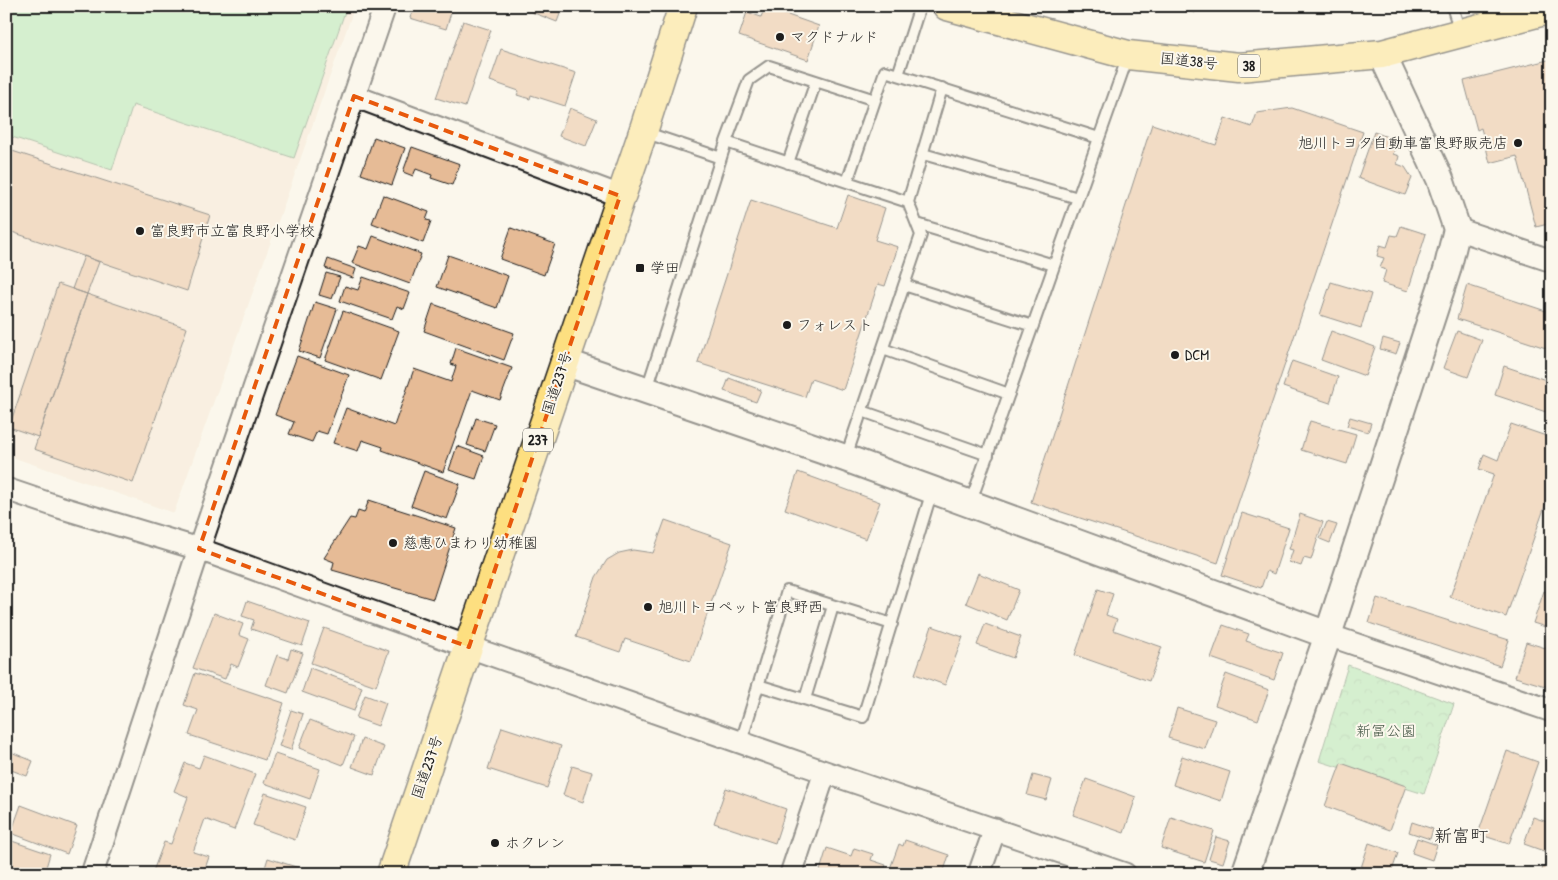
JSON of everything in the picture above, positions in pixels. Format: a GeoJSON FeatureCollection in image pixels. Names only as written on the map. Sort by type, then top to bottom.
{"type":"FeatureCollection","features":[{"type":"Feature","properties":{"kind":"highway","name":"国道237号"},"geometry":{"type":"LineString","coordinates":[[391,874],[643,132],[683,6]]}},
{"type":"Feature","properties":{"kind":"highway","name":"国道38号"},"geometry":{"type":"LineString","coordinates":[[947,6],[1128,55],[1239,67],[1382,54],[1552,9]]}},
{"type":"Feature","properties":{"kind":"street"},"geometry":{"type":"LineString","coordinates":[[92,874],[199,549],[386,6]]}},
{"type":"Feature","properties":{"kind":"street"},"geometry":{"type":"LineString","coordinates":[[1245,874],[1328,635],[1447,270],[1456,229],[1440,179],[1382,54]]}},
{"type":"Feature","properties":{"kind":"street"},"geometry":{"type":"LineString","coordinates":[[354,96],[620,196]]}},
{"type":"Feature","properties":{"kind":"street"},"geometry":{"type":"LineString","coordinates":[[1456,229],[1552,261]]}},
{"type":"Feature","properties":{"kind":"street"},"geometry":{"type":"LineString","coordinates":[[564,362],[845,458],[1328,635],[1552,711]]}},
{"type":"Feature","properties":{"kind":"street"},"geometry":{"type":"LineString","coordinates":[[6,489],[199,549],[469,647],[825,772],[1125,874]]}},
{"type":"Feature","properties":{"kind":"street"},"geometry":{"type":"LineString","coordinates":[[791,874],[825,772]]}},
{"type":"Feature","properties":{"kind":"street"},"geometry":{"type":"LineString","coordinates":[[979,874],[995,829]]}},
{"type":"Feature","properties":{"kind":"lane"},"geometry":{"type":"LineString","coordinates":[[898,75],[920,6]]}},
{"type":"Feature","properties":{"kind":"lane"},"geometry":{"type":"LineString","coordinates":[[1452,6],[1460,33]]}},
{"type":"Feature","properties":{"kind":"lane"},"geometry":{"type":"LineString","coordinates":[[970,504],[1128,55]]}},
{"type":"Feature","properties":{"kind":"lane"},"geometry":{"type":"LineString","coordinates":[[646,390],[726,142],[749,80],[769,66],[875,100]]}},
{"type":"Feature","properties":{"kind":"lane"},"geometry":{"type":"LineString","coordinates":[[847,182],[885,71],[1098,138]]}},
{"type":"Feature","properties":{"kind":"lane"},"geometry":{"type":"LineString","coordinates":[[788,163],[816,81]]}},
{"type":"Feature","properties":{"kind":"lane"},"geometry":{"type":"LineString","coordinates":[[845,458],[921,235],[908,202],[942,88]]}},
{"type":"Feature","properties":{"kind":"lane"},"geometry":{"type":"LineString","coordinates":[[643,132],[721,158]]}},
{"type":"Feature","properties":{"kind":"lane"},"geometry":{"type":"LineString","coordinates":[[726,142],[908,202]]}},
{"type":"Feature","properties":{"kind":"lane"},"geometry":{"type":"LineString","coordinates":[[923,154],[1078,198]]}},
{"type":"Feature","properties":{"kind":"lane"},"geometry":{"type":"LineString","coordinates":[[917,224],[1054,264]]}},
{"type":"Feature","properties":{"kind":"lane"},"geometry":{"type":"LineString","coordinates":[[904,285],[1032,326]]}},
{"type":"Feature","properties":{"kind":"lane"},"geometry":{"type":"LineString","coordinates":[[883,349],[1010,394]]}},
{"type":"Feature","properties":{"kind":"lane"},"geometry":{"type":"LineString","coordinates":[[862,411],[988,455]]}},
{"type":"Feature","properties":{"kind":"lane"},"geometry":{"type":"LineString","coordinates":[[758,685],[863,717],[933,490]]}},
{"type":"Feature","properties":{"kind":"lane"},"geometry":{"type":"LineString","coordinates":[[741,742],[787,592],[892,624]]}},
{"type":"Feature","properties":{"kind":"lane"},"geometry":{"type":"LineString","coordinates":[[805,700],[833,606]]}},
{"type":"Feature","properties":{"kind":"highlighted area"},"geometry":{"type":"Polygon","coordinates":[[[354,96],[620,196],[469,647],[199,549],[354,96]]]}},
{"type":"Feature","properties":{"kind":"shaded area","name":"富良野市立富良野小学校"},"geometry":{"type":"Polygon","coordinates":[[[6,6],[355,6],[174,513],[6,455],[6,6]]]}},
{"type":"Feature","properties":{"kind":"green space"},"geometry":{"type":"Polygon","coordinates":[[[6,6],[347,6],[294,158],[133,105],[112,170],[6,135],[6,6]]]}},
{"type":"Feature","properties":{"kind":"green space","name":"新冨公園"},"geometry":{"type":"Polygon","coordinates":[[[1348,665],[1454,704],[1424,794],[1319,761],[1348,665]]]}},
{"type":"Feature","properties":{"kind":"building"},"geometry":{"type":"Polygon","coordinates":[[[414,6],[453,6],[446,29],[410,18],[414,6]]]}},
{"type":"Feature","properties":{"kind":"building"},"geometry":{"type":"Polygon","coordinates":[[[516,6],[563,6],[557,22],[516,6]]]}},
{"type":"Feature","properties":{"kind":"building"},"geometry":{"type":"Polygon","coordinates":[[[1174,6],[1197,6],[1195,13],[1174,6]]]}},
{"type":"Feature","properties":{"kind":"building"},"geometry":{"type":"Polygon","coordinates":[[[765,7],[819,26],[808,60],[739,36],[747,12],[761,17],[765,7]]]}},
{"type":"Feature","properties":{"kind":"building"},"geometry":{"type":"Polygon","coordinates":[[[463,21],[491,30],[465,107],[436,98],[463,21]]]}},
{"type":"Feature","properties":{"kind":"building"},"geometry":{"type":"Polygon","coordinates":[[[501,49],[576,73],[565,106],[531,95],[530,99],[517,95],[519,91],[490,81],[501,49]]]}},
{"type":"Feature","properties":{"kind":"building","name":"旭川トヨタ自動車富良野販売店"},"geometry":{"type":"Polygon","coordinates":[[[1552,59],[1552,223],[1536,227],[1517,156],[1490,163],[1481,128],[1477,130],[1464,81],[1552,59]]]}},
{"type":"Feature","properties":{"kind":"building"},"geometry":{"type":"Polygon","coordinates":[[[570,108],[597,119],[586,146],[559,136],[570,108]]]}},
{"type":"Feature","properties":{"kind":"building"},"geometry":{"type":"Polygon","coordinates":[[[1292,108],[1363,132],[1218,563],[1031,502],[1152,124],[1216,145],[1225,118],[1252,127],[1257,113],[1292,108]]]}},
{"type":"Feature","properties":{"kind":"building"},"geometry":{"type":"Polygon","coordinates":[[[1374,132],[1393,139],[1396,147],[1393,154],[1399,156],[1397,164],[1405,167],[1412,178],[1405,195],[1358,178],[1374,132]]]}},
{"type":"Feature","properties":{"kind":"building"},"geometry":{"type":"Polygon","coordinates":[[[374,137],[405,148],[392,185],[361,174],[374,137]]]}},
{"type":"Feature","properties":{"kind":"building"},"geometry":{"type":"Polygon","coordinates":[[[412,147],[460,164],[452,185],[431,178],[432,175],[416,169],[413,176],[403,172],[412,147]]]}},
{"type":"Feature","properties":{"kind":"building"},"geometry":{"type":"Polygon","coordinates":[[[6,149],[210,215],[187,291],[6,230],[6,149]]]}},
{"type":"Feature","properties":{"kind":"building"},"geometry":{"type":"Polygon","coordinates":[[[383,195],[429,212],[426,220],[431,221],[423,243],[372,223],[383,195]]]}},
{"type":"Feature","properties":{"kind":"building","name":"フォレスト"},"geometry":{"type":"Polygon","coordinates":[[[848,195],[885,208],[875,240],[898,247],[885,286],[878,284],[843,390],[811,379],[805,397],[698,363],[751,200],[837,228],[848,195]]]}},
{"type":"Feature","properties":{"kind":"building"},"geometry":{"type":"Polygon","coordinates":[[[1401,226],[1426,234],[1408,291],[1382,283],[1386,270],[1380,268],[1384,258],[1377,256],[1380,245],[1387,247],[1391,235],[1397,236],[1401,226]]]}},
{"type":"Feature","properties":{"kind":"building"},"geometry":{"type":"Polygon","coordinates":[[[511,228],[555,244],[544,275],[500,259],[511,228]]]}},
{"type":"Feature","properties":{"kind":"building"},"geometry":{"type":"Polygon","coordinates":[[[373,236],[421,254],[410,284],[352,263],[359,246],[368,249],[373,236]]]}},
{"type":"Feature","properties":{"kind":"building"},"geometry":{"type":"Polygon","coordinates":[[[448,255],[508,276],[497,308],[437,287],[448,255]]]}},
{"type":"Feature","properties":{"kind":"building"},"geometry":{"type":"Polygon","coordinates":[[[84,256],[99,262],[87,294],[72,289],[84,256]]]}},
{"type":"Feature","properties":{"kind":"building"},"geometry":{"type":"Polygon","coordinates":[[[328,259],[356,269],[353,278],[325,268],[328,259]]]}},
{"type":"Feature","properties":{"kind":"building"},"geometry":{"type":"Polygon","coordinates":[[[326,273],[340,277],[332,299],[319,295],[326,273]]]}},
{"type":"Feature","properties":{"kind":"building"},"geometry":{"type":"Polygon","coordinates":[[[363,277],[410,293],[404,309],[397,306],[392,319],[340,301],[345,286],[358,290],[363,277]]]}},
{"type":"Feature","properties":{"kind":"building"},"geometry":{"type":"Polygon","coordinates":[[[1331,282],[1371,294],[1361,328],[1320,315],[1331,282]]]}},
{"type":"Feature","properties":{"kind":"building"},"geometry":{"type":"Polygon","coordinates":[[[58,284],[87,294],[38,437],[9,427],[58,284]]]}},
{"type":"Feature","properties":{"kind":"building"},"geometry":{"type":"Polygon","coordinates":[[[1467,285],[1552,313],[1552,350],[1457,319],[1467,285]]]}},
{"type":"Feature","properties":{"kind":"building"},"geometry":{"type":"Polygon","coordinates":[[[87,294],[187,328],[133,483],[34,449],[87,294]]]}},
{"type":"Feature","properties":{"kind":"building"},"geometry":{"type":"Polygon","coordinates":[[[315,302],[337,309],[320,358],[299,351],[315,302]]]}},
{"type":"Feature","properties":{"kind":"building"},"geometry":{"type":"Polygon","coordinates":[[[433,304],[514,333],[504,360],[424,331],[433,304]]]}},
{"type":"Feature","properties":{"kind":"building"},"geometry":{"type":"Polygon","coordinates":[[[343,311],[399,331],[381,380],[325,360],[343,311]]]}},
{"type":"Feature","properties":{"kind":"building"},"geometry":{"type":"Polygon","coordinates":[[[1331,331],[1375,347],[1365,376],[1321,360],[1331,331]]]}},
{"type":"Feature","properties":{"kind":"building"},"geometry":{"type":"Polygon","coordinates":[[[1457,331],[1482,340],[1468,377],[1443,368],[1457,331]]]}},
{"type":"Feature","properties":{"kind":"building"},"geometry":{"type":"Polygon","coordinates":[[[1383,338],[1400,343],[1396,354],[1380,349],[1383,338]]]}},
{"type":"Feature","properties":{"kind":"building"},"geometry":{"type":"Polygon","coordinates":[[[456,348],[512,368],[500,400],[472,390],[443,472],[382,450],[383,447],[362,440],[358,451],[333,443],[346,408],[394,426],[414,369],[451,382],[456,366],[451,364],[456,348]]]}},
{"type":"Feature","properties":{"kind":"building"},"geometry":{"type":"Polygon","coordinates":[[[297,356],[349,375],[327,434],[317,431],[312,442],[289,434],[294,422],[275,415],[297,356]]]}},
{"type":"Feature","properties":{"kind":"building"},"geometry":{"type":"Polygon","coordinates":[[[1292,361],[1338,377],[1330,403],[1283,387],[1292,361]]]}},
{"type":"Feature","properties":{"kind":"building"},"geometry":{"type":"Polygon","coordinates":[[[1504,366],[1552,382],[1552,414],[1495,395],[1504,366]]]}},
{"type":"Feature","properties":{"kind":"building"},"geometry":{"type":"Polygon","coordinates":[[[729,378],[761,390],[756,402],[724,391],[729,378]]]}},
{"type":"Feature","properties":{"kind":"building"},"geometry":{"type":"Polygon","coordinates":[[[1350,417],[1371,423],[1368,432],[1347,426],[1350,417]]]}},
{"type":"Feature","properties":{"kind":"building"},"geometry":{"type":"Polygon","coordinates":[[[476,418],[495,424],[485,451],[467,445],[476,418]]]}},
{"type":"Feature","properties":{"kind":"building"},"geometry":{"type":"Polygon","coordinates":[[[1310,421],[1356,434],[1347,464],[1301,450],[1310,421]]]}},
{"type":"Feature","properties":{"kind":"building"},"geometry":{"type":"Polygon","coordinates":[[[1511,424],[1552,438],[1552,486],[1506,617],[1450,597],[1494,474],[1479,469],[1484,454],[1498,460],[1511,424]]]}},
{"type":"Feature","properties":{"kind":"building"},"geometry":{"type":"Polygon","coordinates":[[[457,446],[484,456],[476,479],[449,470],[457,446]]]}},
{"type":"Feature","properties":{"kind":"building"},"geometry":{"type":"Polygon","coordinates":[[[424,471],[460,484],[447,519],[411,506],[424,471]]]}},
{"type":"Feature","properties":{"kind":"building"},"geometry":{"type":"Polygon","coordinates":[[[798,472],[880,502],[866,539],[785,509],[798,472]]]}},
{"type":"Feature","properties":{"kind":"building","name":"慈恵ひまわり幼稚園"},"geometry":{"type":"Polygon","coordinates":[[[369,500],[456,528],[433,599],[332,570],[334,562],[324,558],[350,518],[355,519],[358,511],[364,513],[369,500]]]}},
{"type":"Feature","properties":{"kind":"building"},"geometry":{"type":"Polygon","coordinates":[[[1242,513],[1289,528],[1274,574],[1267,571],[1261,588],[1222,575],[1242,513]]]}},
{"type":"Feature","properties":{"kind":"building"},"geometry":{"type":"Polygon","coordinates":[[[1300,514],[1323,522],[1311,560],[1304,558],[1301,566],[1289,562],[1293,550],[1289,549],[1300,514]]]}},
{"type":"Feature","properties":{"kind":"building","name":"旭川トヨペット富良野西"},"geometry":{"type":"Polygon","coordinates":[[[665,520],[732,543],[691,661],[625,639],[620,652],[576,637],[596,577],[607,560],[619,553],[633,550],[653,553],[665,520]]]}},
{"type":"Feature","properties":{"kind":"building"},"geometry":{"type":"Polygon","coordinates":[[[1327,522],[1337,525],[1330,543],[1320,539],[1327,522]]]}},
{"type":"Feature","properties":{"kind":"building"},"geometry":{"type":"Polygon","coordinates":[[[1552,549],[1552,570],[1545,568],[1552,549]]]}},
{"type":"Feature","properties":{"kind":"building"},"geometry":{"type":"Polygon","coordinates":[[[978,573],[1019,590],[1007,620],[966,603],[978,573]]]}},
{"type":"Feature","properties":{"kind":"building"},"geometry":{"type":"Polygon","coordinates":[[[1098,589],[1113,594],[1106,615],[1117,619],[1113,630],[1162,647],[1149,681],[1075,655],[1098,589]]]}},
{"type":"Feature","properties":{"kind":"building"},"geometry":{"type":"Polygon","coordinates":[[[1544,591],[1552,594],[1552,629],[1533,623],[1544,591]]]}},
{"type":"Feature","properties":{"kind":"building"},"geometry":{"type":"Polygon","coordinates":[[[1377,598],[1509,640],[1500,666],[1369,623],[1377,598]]]}},
{"type":"Feature","properties":{"kind":"building"},"geometry":{"type":"Polygon","coordinates":[[[247,601],[310,623],[302,646],[251,629],[254,620],[242,616],[247,601]]]}},
{"type":"Feature","properties":{"kind":"building"},"geometry":{"type":"Polygon","coordinates":[[[214,613],[243,624],[239,635],[249,639],[238,667],[231,664],[225,679],[193,668],[214,613]]]}},
{"type":"Feature","properties":{"kind":"building"},"geometry":{"type":"Polygon","coordinates":[[[985,624],[1021,637],[1013,658],[977,645],[985,624]]]}},
{"type":"Feature","properties":{"kind":"building"},"geometry":{"type":"Polygon","coordinates":[[[1223,625],[1249,634],[1246,641],[1283,653],[1274,680],[1211,658],[1223,625]]]}},
{"type":"Feature","properties":{"kind":"building"},"geometry":{"type":"Polygon","coordinates":[[[932,626],[963,637],[945,685],[915,674],[932,626]]]}},
{"type":"Feature","properties":{"kind":"building"},"geometry":{"type":"Polygon","coordinates":[[[324,628],[389,651],[376,686],[311,663],[324,628]]]}},
{"type":"Feature","properties":{"kind":"building"},"geometry":{"type":"Polygon","coordinates":[[[1526,642],[1552,650],[1552,688],[1515,677],[1526,642]]]}},
{"type":"Feature","properties":{"kind":"building"},"geometry":{"type":"Polygon","coordinates":[[[291,649],[303,653],[288,693],[266,685],[277,655],[288,659],[291,649]]]}},
{"type":"Feature","properties":{"kind":"building"},"geometry":{"type":"Polygon","coordinates":[[[310,668],[362,687],[354,711],[302,692],[310,668]]]}},
{"type":"Feature","properties":{"kind":"building"},"geometry":{"type":"Polygon","coordinates":[[[195,673],[284,703],[265,760],[189,735],[198,710],[184,705],[195,673]]]}},
{"type":"Feature","properties":{"kind":"building"},"geometry":{"type":"Polygon","coordinates":[[[1226,674],[1269,690],[1258,720],[1215,705],[1226,674]]]}},
{"type":"Feature","properties":{"kind":"building"},"geometry":{"type":"Polygon","coordinates":[[[365,695],[386,703],[378,726],[356,718],[365,695]]]}},
{"type":"Feature","properties":{"kind":"building"},"geometry":{"type":"Polygon","coordinates":[[[1177,708],[1215,720],[1205,749],[1168,738],[1177,708]]]}},
{"type":"Feature","properties":{"kind":"building"},"geometry":{"type":"Polygon","coordinates":[[[291,710],[303,714],[291,750],[279,746],[291,710]]]}},
{"type":"Feature","properties":{"kind":"building"},"geometry":{"type":"Polygon","coordinates":[[[310,720],[354,737],[343,765],[299,748],[310,720]]]}},
{"type":"Feature","properties":{"kind":"building"},"geometry":{"type":"Polygon","coordinates":[[[502,727],[561,746],[547,788],[488,769],[502,727]]]}},
{"type":"Feature","properties":{"kind":"building"},"geometry":{"type":"Polygon","coordinates":[[[362,739],[384,747],[374,775],[352,767],[362,739]]]}},
{"type":"Feature","properties":{"kind":"building"},"geometry":{"type":"Polygon","coordinates":[[[6,750],[33,761],[27,776],[6,768],[6,750]]]}},
{"type":"Feature","properties":{"kind":"building"},"geometry":{"type":"Polygon","coordinates":[[[1507,751],[1538,762],[1509,844],[1478,834],[1507,751]]]}},
{"type":"Feature","properties":{"kind":"building"},"geometry":{"type":"Polygon","coordinates":[[[275,754],[320,769],[310,799],[264,783],[275,754]]]}},
{"type":"Feature","properties":{"kind":"building"},"geometry":{"type":"Polygon","coordinates":[[[204,755],[255,774],[234,830],[205,819],[193,852],[209,857],[203,874],[152,874],[164,842],[171,844],[188,797],[174,791],[185,763],[199,768],[204,755]]]}},
{"type":"Feature","properties":{"kind":"building"},"geometry":{"type":"Polygon","coordinates":[[[1182,756],[1230,772],[1221,801],[1173,785],[1182,756]]]}},
{"type":"Feature","properties":{"kind":"building"},"geometry":{"type":"Polygon","coordinates":[[[1341,763],[1406,786],[1390,830],[1325,806],[1341,763]]]}},
{"type":"Feature","properties":{"kind":"building"},"geometry":{"type":"Polygon","coordinates":[[[572,766],[592,772],[583,802],[563,795],[572,766]]]}},
{"type":"Feature","properties":{"kind":"building"},"geometry":{"type":"Polygon","coordinates":[[[1033,775],[1052,780],[1046,800],[1027,795],[1033,775]]]}},
{"type":"Feature","properties":{"kind":"building"},"geometry":{"type":"Polygon","coordinates":[[[1086,779],[1136,797],[1124,833],[1073,815],[1086,779]]]}},
{"type":"Feature","properties":{"kind":"building"},"geometry":{"type":"Polygon","coordinates":[[[726,788],[786,809],[775,843],[714,823],[726,788]]]}},
{"type":"Feature","properties":{"kind":"building"},"geometry":{"type":"Polygon","coordinates":[[[265,793],[306,807],[295,840],[253,825],[265,793]]]}},
{"type":"Feature","properties":{"kind":"building"},"geometry":{"type":"Polygon","coordinates":[[[21,805],[77,826],[67,854],[11,833],[21,805]]]}},
{"type":"Feature","properties":{"kind":"building"},"geometry":{"type":"Polygon","coordinates":[[[1171,817],[1214,831],[1204,862],[1161,848],[1171,817]]]}},
{"type":"Feature","properties":{"kind":"building"},"geometry":{"type":"Polygon","coordinates":[[[1533,817],[1550,823],[1552,819],[1552,854],[1524,844],[1533,817]]]}},
{"type":"Feature","properties":{"kind":"building"},"geometry":{"type":"Polygon","coordinates":[[[1412,822],[1433,829],[1430,839],[1409,832],[1412,822]]]}},
{"type":"Feature","properties":{"kind":"building"},"geometry":{"type":"Polygon","coordinates":[[[1216,837],[1230,841],[1223,863],[1209,859],[1216,837]]]}},
{"type":"Feature","properties":{"kind":"building"},"geometry":{"type":"Polygon","coordinates":[[[1417,838],[1437,845],[1432,860],[1412,853],[1417,838]]]}},
{"type":"Feature","properties":{"kind":"building"},"geometry":{"type":"Polygon","coordinates":[[[6,839],[50,854],[44,874],[6,874],[6,839]]]}},
{"type":"Feature","properties":{"kind":"building"},"geometry":{"type":"Polygon","coordinates":[[[905,840],[949,855],[943,874],[888,874],[899,844],[903,846],[905,840]]]}},
{"type":"Feature","properties":{"kind":"building"},"geometry":{"type":"Polygon","coordinates":[[[1369,843],[1398,853],[1391,874],[1359,874],[1369,843]]]}},
{"type":"Feature","properties":{"kind":"building"},"geometry":{"type":"Polygon","coordinates":[[[827,848],[851,856],[854,848],[873,854],[871,860],[886,865],[883,874],[819,874],[827,848]]]}},
{"type":"Feature","properties":{"kind":"building"},"geometry":{"type":"Polygon","coordinates":[[[268,858],[318,874],[263,874],[268,858]]]}},
{"type":"Feature","properties":{"kind":"building"},"geometry":{"type":"Polygon","coordinates":[[[1543,867],[1552,869],[1552,874],[1541,874],[1543,867]]]}},
{"type":"Feature","properties":{"kind":"place","name":"マクドナルド"},"geometry":{"type":"Point","coordinates":[780,37]}},
{"type":"Feature","properties":{"kind":"place","name":"旭川トヨタ自動車富良野販売店"},"geometry":{"type":"Point","coordinates":[1518,143]}},
{"type":"Feature","properties":{"kind":"place","name":"富良野市立富良野小学校"},"geometry":{"type":"Point","coordinates":[140,231]}},
{"type":"Feature","properties":{"kind":"place","name":"学田"},"geometry":{"type":"Point","coordinates":[640,268]}},
{"type":"Feature","properties":{"kind":"place","name":"フォレスト"},"geometry":{"type":"Point","coordinates":[787,325]}},
{"type":"Feature","properties":{"kind":"place","name":"DCM"},"geometry":{"type":"Point","coordinates":[1175,355]}},
{"type":"Feature","properties":{"kind":"place","name":"慈恵ひまわり幼稚園"},"geometry":{"type":"Point","coordinates":[393,543]}},
{"type":"Feature","properties":{"kind":"place","name":"旭川トヨペット富良野西"},"geometry":{"type":"Point","coordinates":[648,607]}},
{"type":"Feature","properties":{"kind":"place","name":"ホクレン"},"geometry":{"type":"Point","coordinates":[495,843]}},
{"type":"Feature","properties":{"kind":"district","name":"新富町"},"geometry":{"type":"Point","coordinates":[1461,836]}}]}
